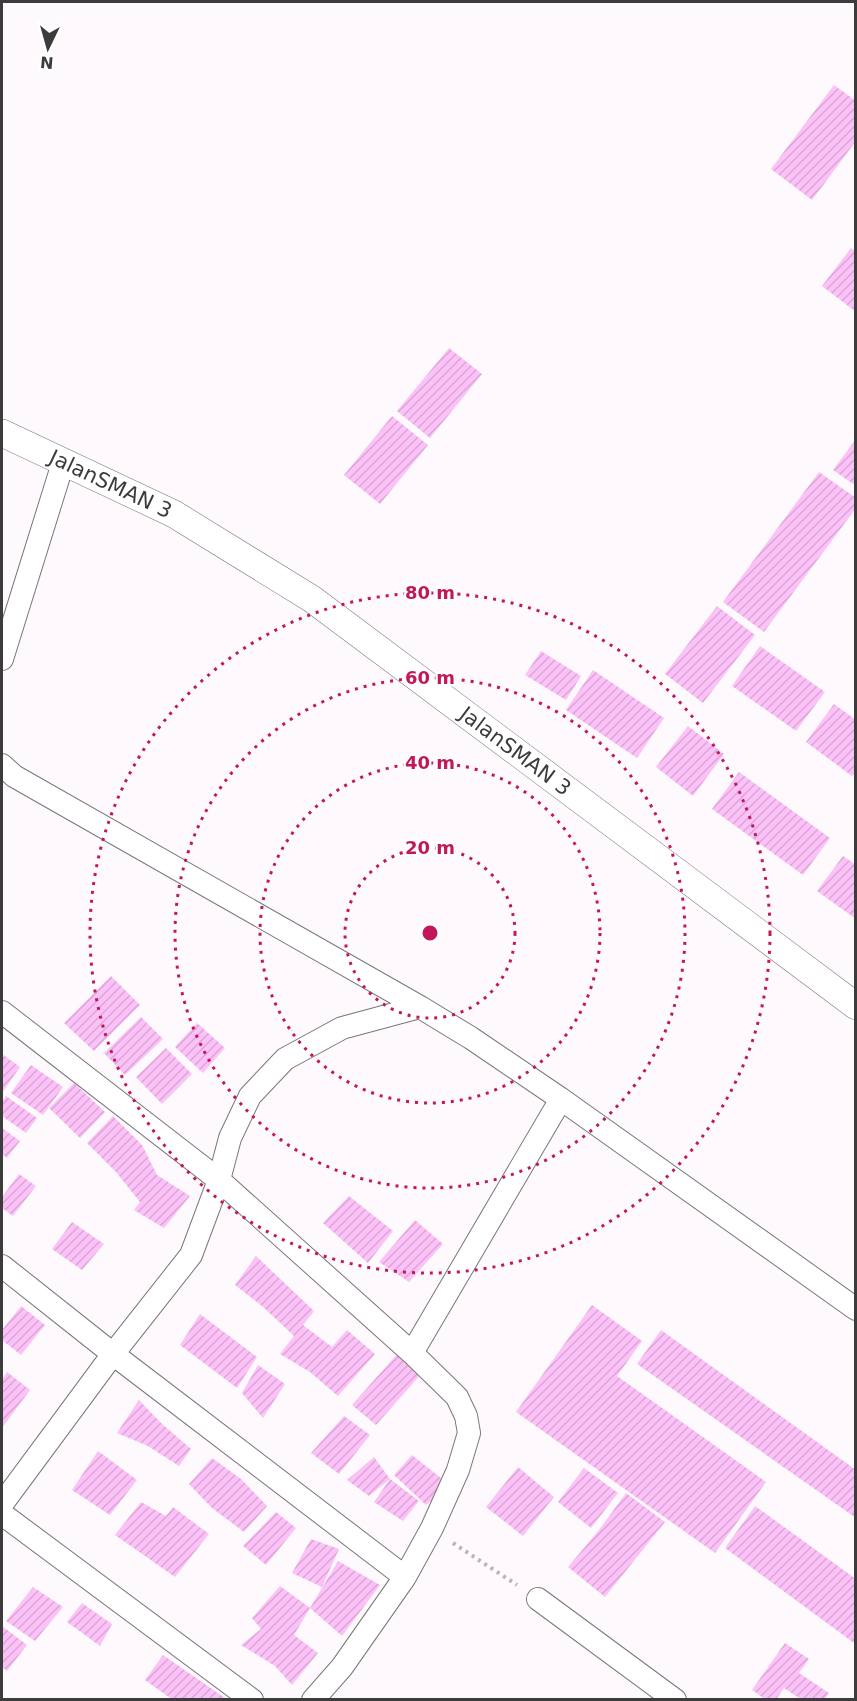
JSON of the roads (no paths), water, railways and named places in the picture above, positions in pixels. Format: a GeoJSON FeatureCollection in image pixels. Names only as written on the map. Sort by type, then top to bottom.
{"type":"FeatureCollection","features":[{"type":"Feature","properties":{"kind":"street","name":"JalanSMAN 3"},"geometry":{"type":"LineString","coordinates":[[2,433],[174,514],[312,599],[855,1006]]}},
{"type":"Feature","properties":{"kind":"street"},"geometry":{"type":"LineString","coordinates":[[2,659],[63,463]]}},
{"type":"Feature","properties":{"kind":"street"},"geometry":{"type":"LineString","coordinates":[[2,765],[14,776],[471,1038],[561,1099],[855,1309]]}},
{"type":"Feature","properties":{"kind":"street"},"geometry":{"type":"LineString","coordinates":[[2,1504],[113,1354],[191,1255],[219,1180],[230,1138],[250,1096],[285,1059],[342,1028],[420,1007]]}},
{"type":"Feature","properties":{"kind":"street"},"geometry":{"type":"LineString","coordinates":[[2,1012],[219,1180],[458,1397],[470,1433],[458,1470],[432,1528],[405,1577],[342,1667],[313,1700]]}},
{"type":"Feature","properties":{"kind":"street"},"geometry":{"type":"LineString","coordinates":[[412,1353],[561,1099]]}},
{"type":"Feature","properties":{"kind":"street"},"geometry":{"type":"LineString","coordinates":[[2,1266],[113,1354],[405,1577]]}},
{"type":"Feature","properties":{"kind":"street"},"geometry":{"type":"LineString","coordinates":[[2,1514],[252,1700]]}},
{"type":"Feature","properties":{"kind":"street"},"geometry":{"type":"LineString","coordinates":[[538,1599],[675,1700]]}}]}
